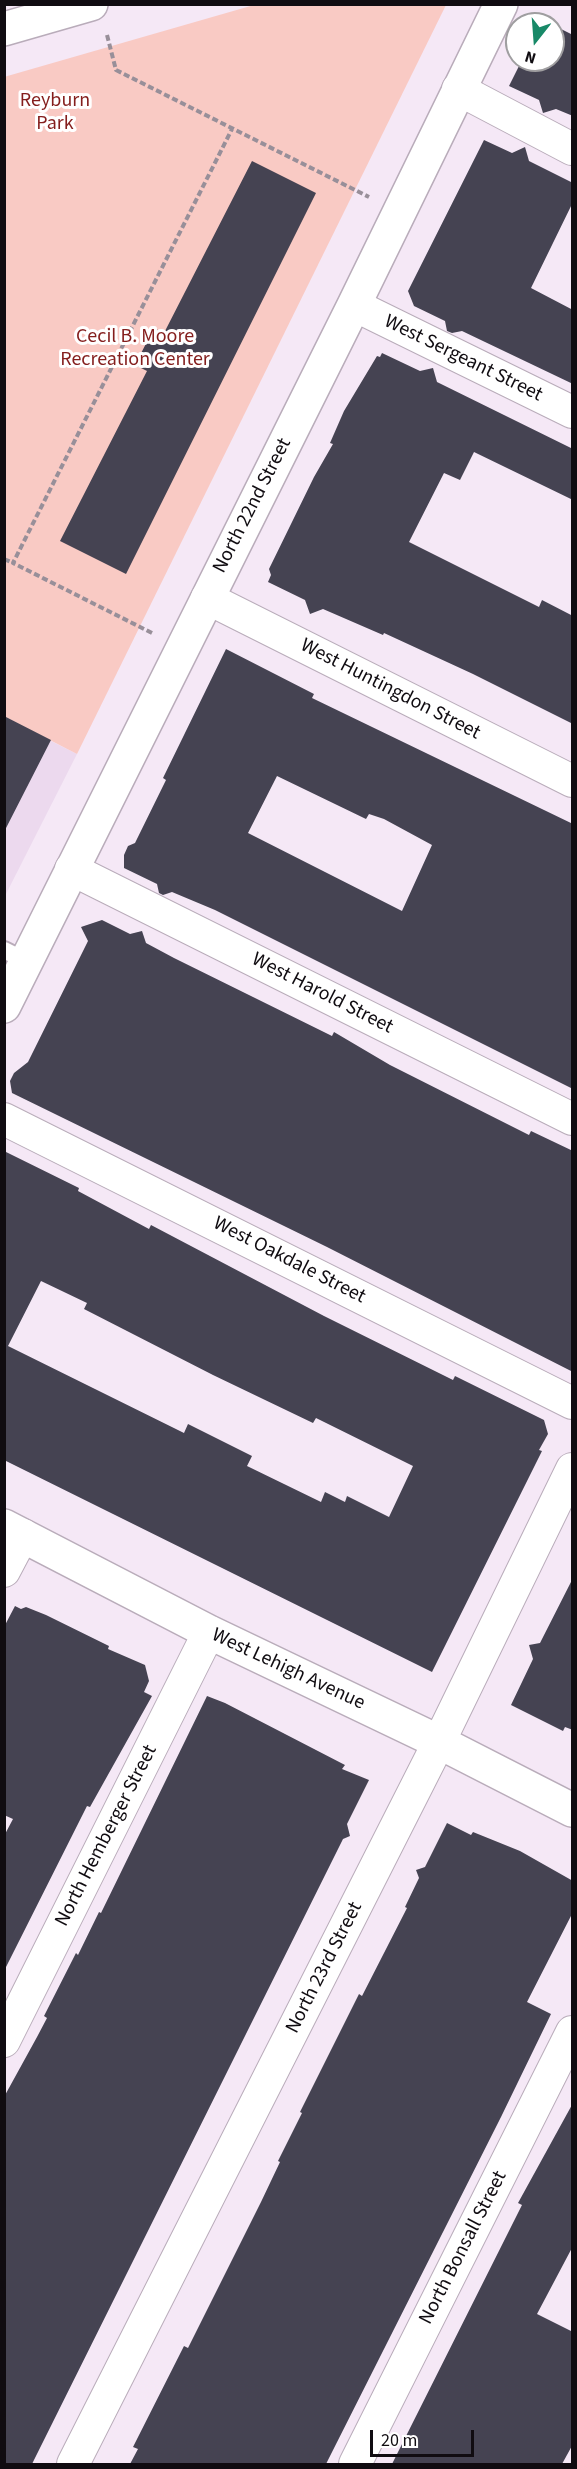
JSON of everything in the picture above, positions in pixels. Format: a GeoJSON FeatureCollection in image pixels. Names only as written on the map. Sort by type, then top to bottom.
{"type":"FeatureCollection","features":[{"type":"Feature","properties":{"kind":"main road","name":"North 22nd Street"},"geometry":{"type":"LineString","coordinates":[[4,1006],[16,956],[71,869],[354,305],[501,4]]}},
{"type":"Feature","properties":{"kind":"main road"},"geometry":{"type":"LineString","coordinates":[[4,30],[98,15]]}},
{"type":"Feature","properties":{"kind":"main road","name":"West Lehigh Avenue"},"geometry":{"type":"LineString","coordinates":[[14,1531],[209,1632],[439,1742],[573,1810]]}},
{"type":"Feature","properties":{"kind":"street"},"geometry":{"type":"LineString","coordinates":[[458,89],[573,149]]}},
{"type":"Feature","properties":{"kind":"street","name":"West Sergeant Street"},"geometry":{"type":"LineString","coordinates":[[354,305],[573,412]]}},
{"type":"Feature","properties":{"kind":"street","name":"West Huntingdon Street"},"geometry":{"type":"LineString","coordinates":[[207,598],[573,781]]}},
{"type":"Feature","properties":{"kind":"street","name":"West Harold Street"},"geometry":{"type":"LineString","coordinates":[[71,869],[573,1119]]}},
{"type":"Feature","properties":{"kind":"street","name":"West Oakdale Street"},"geometry":{"type":"LineString","coordinates":[[4,1119],[573,1402]]}},
{"type":"Feature","properties":{"kind":"street","name":"North 23rd Street"},"geometry":{"type":"LineString","coordinates":[[73,2464],[439,1742],[573,1469]]}},
{"type":"Feature","properties":{"kind":"street"},"geometry":{"type":"LineString","coordinates":[[4,1571],[14,1531]]}},
{"type":"Feature","properties":{"kind":"street","name":"North Hemberger Street"},"geometry":{"type":"LineString","coordinates":[[4,2041],[209,1632]]}},
{"type":"Feature","properties":{"kind":"street","name":"North Bonsall Street"},"geometry":{"type":"LineString","coordinates":[[355,2464],[573,2031]]}},
{"type":"Feature","properties":{"kind":"path"},"geometry":{"type":"LineString","coordinates":[[98,15],[116,70],[399,212]]}},
{"type":"Feature","properties":{"kind":"path"},"geometry":{"type":"LineString","coordinates":[[13,563],[232,129]]}},
{"type":"Feature","properties":{"kind":"path"},"geometry":{"type":"LineString","coordinates":[[4,559],[182,648]]}},
{"type":"Feature","properties":{"kind":"shaded area"},"geometry":{"type":"Polygon","coordinates":[[[5,718],[77,754],[5,896],[5,718]]]}},
{"type":"Feature","properties":{"kind":"green space","name":"Cecil B. Moore Recreation Center"},"geometry":{"type":"Polygon","coordinates":[[[254,5],[446,5],[77,754],[5,717],[4,77],[254,5]]]}},
{"type":"Feature","properties":{"kind":"building"},"geometry":{"type":"Polygon","coordinates":[[[565,31],[573,35],[573,116],[556,109],[543,113],[539,100],[509,86],[516,72],[565,72],[565,31]]]}},
{"type":"Feature","properties":{"kind":"building"},"geometry":{"type":"Polygon","coordinates":[[[484,140],[512,153],[525,147],[529,161],[573,183],[573,202],[531,288],[573,310],[573,384],[462,331],[452,333],[447,331],[445,321],[414,306],[408,291],[484,140]]]}},
{"type":"Feature","properties":{"kind":"building","name":"Cecil B. Moore Recreation Center"},"geometry":{"type":"Polygon","coordinates":[[[252,161],[316,193],[126,574],[60,541],[147,371],[135,365],[154,328],[164,333],[252,161]]]}},
{"type":"Feature","properties":{"kind":"building"},"geometry":{"type":"Polygon","coordinates":[[[382,353],[420,371],[433,368],[437,382],[573,449],[573,500],[474,452],[460,480],[444,473],[409,542],[539,607],[542,600],[573,616],[573,724],[384,633],[383,635],[323,609],[310,614],[305,600],[268,582],[271,575],[269,569],[314,477],[333,444],[330,443],[344,411],[377,356],[380,357],[382,353]]]}},
{"type":"Feature","properties":{"kind":"building"},"geometry":{"type":"Polygon","coordinates":[[[226,649],[314,694],[312,698],[573,824],[573,1089],[215,910],[172,892],[163,895],[159,893],[157,884],[124,868],[124,855],[128,846],[135,843],[166,780],[163,778],[226,649]],[[277,776],[248,833],[402,911],[432,845],[384,819],[369,814],[366,819],[277,776]]]}},
{"type":"Feature","properties":{"kind":"building"},"geometry":{"type":"Polygon","coordinates":[[[4,716],[51,740],[4,832],[4,716]]]}},
{"type":"Feature","properties":{"kind":"building"},"geometry":{"type":"Polygon","coordinates":[[[102,920],[130,934],[142,931],[146,943],[174,958],[332,1036],[334,1032],[390,1065],[529,1135],[531,1131],[573,1151],[573,1372],[327,1247],[12,1093],[10,1081],[14,1073],[28,1062],[88,941],[81,927],[102,920]]]}},
{"type":"Feature","properties":{"kind":"building"},"geometry":{"type":"Polygon","coordinates":[[[4,1151],[79,1188],[78,1191],[149,1229],[151,1225],[324,1316],[453,1380],[455,1376],[544,1420],[548,1434],[539,1450],[542,1451],[432,1672],[4,1460],[4,1151]],[[41,1281],[8,1346],[184,1433],[188,1424],[252,1456],[247,1466],[321,1502],[325,1492],[345,1502],[347,1496],[389,1517],[413,1466],[316,1418],[313,1423],[213,1375],[84,1309],[87,1303],[41,1281]]]}},
{"type":"Feature","properties":{"kind":"building"},"geometry":{"type":"Polygon","coordinates":[[[573,1578],[573,1730],[565,1727],[563,1731],[511,1705],[533,1659],[529,1645],[540,1643],[573,1578]]]}},
{"type":"Feature","properties":{"kind":"building"},"geometry":{"type":"Polygon","coordinates":[[[15,1606],[21,1609],[26,1607],[46,1615],[109,1646],[108,1649],[145,1665],[149,1681],[144,1692],[152,1696],[90,1807],[87,1806],[4,1971],[4,1836],[13,1819],[4,1815],[4,1627],[15,1606]]]}},
{"type":"Feature","properties":{"kind":"building"},"geometry":{"type":"Polygon","coordinates":[[[207,1696],[345,1765],[342,1769],[369,1780],[347,1824],[350,1836],[343,1839],[32,2464],[4,2464],[4,2097],[47,2018],[44,2016],[76,1953],[78,1955],[99,1912],[101,1913],[207,1696]]]}},
{"type":"Feature","properties":{"kind":"building"},"geometry":{"type":"Polygon","coordinates":[[[447,1823],[471,1835],[473,1832],[520,1851],[573,1881],[573,1912],[527,2002],[551,2014],[501,2117],[326,2464],[130,2464],[138,2449],[133,2447],[184,2346],[188,2348],[280,2162],[278,2161],[302,2113],[300,2112],[359,1994],[362,1996],[407,1908],[405,1907],[419,1878],[416,1870],[425,1867],[447,1823]]]}},
{"type":"Feature","properties":{"kind":"building"},"geometry":{"type":"Polygon","coordinates":[[[573,2103],[573,2246],[537,2314],[573,2332],[573,2444],[562,2464],[392,2464],[522,2205],[518,2203],[573,2103]]]}},
{"type":"Feature","properties":{"kind":"park label","name":"Reyburn Park"},"geometry":{"type":"Point","coordinates":[55,114]}}]}
